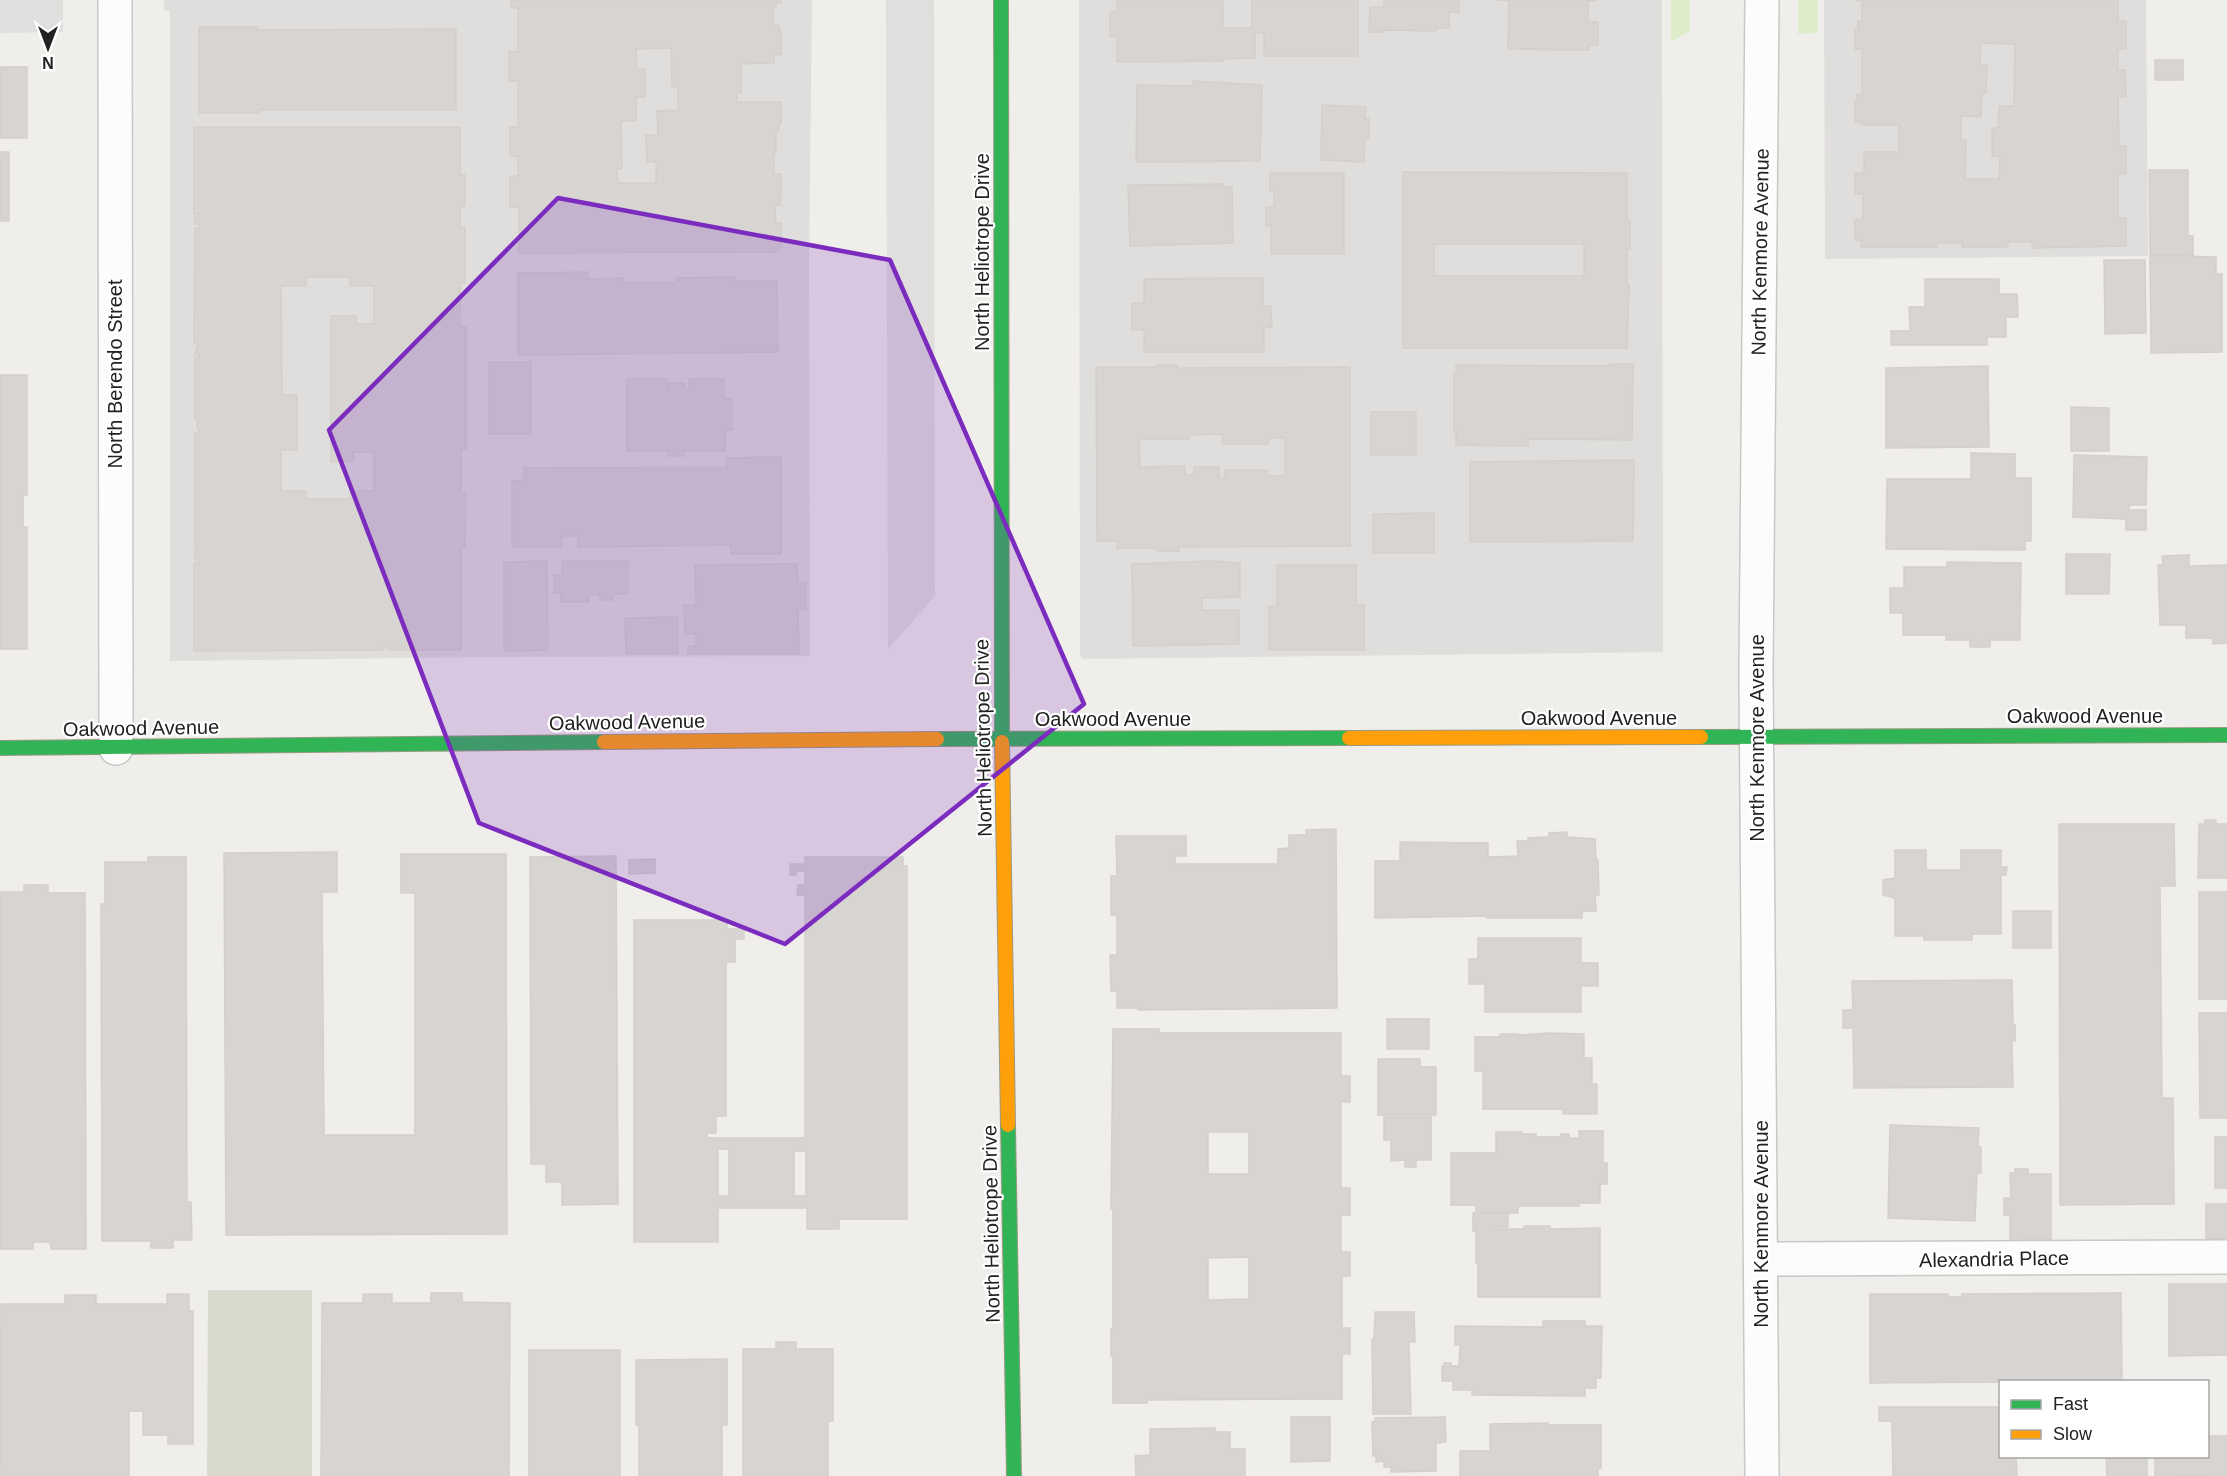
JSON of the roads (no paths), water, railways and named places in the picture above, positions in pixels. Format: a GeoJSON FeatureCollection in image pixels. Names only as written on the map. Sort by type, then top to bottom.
{"type":"FeatureCollection","features":[{"type":"Feature","properties":{"kind":"street","name":"North Berendo Street"},"geometry":{"type":"LineString","coordinates":[[115,0],[116,748]]}},
{"type":"Feature","properties":{"kind":"street","name":"North Heliotrope Drive"},"geometry":{"type":"LineString","coordinates":[[1001,0],[1002,739],[1014,1476]]}},
{"type":"Feature","properties":{"kind":"street","name":"North Kenmore Avenue"},"geometry":{"type":"LineString","coordinates":[[1762,0],[1756,660],[1762,1476]]}},
{"type":"Feature","properties":{"kind":"street","name":"Oakwood Avenue"},"geometry":{"type":"LineString","coordinates":[[0,748],[1002,739],[2227,735]]}},
{"type":"Feature","properties":{"kind":"street","name":"Alexandria Place"},"geometry":{"type":"LineString","coordinates":[[1761,1260],[2227,1257]]}}]}
